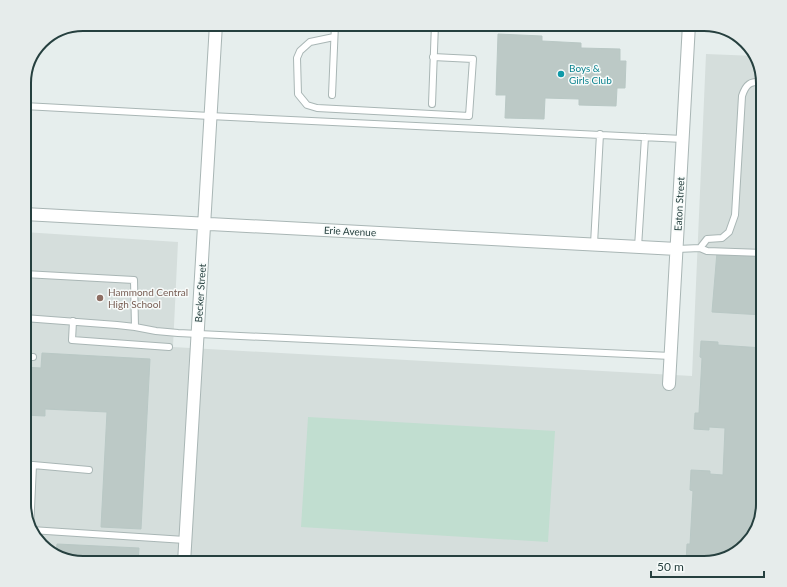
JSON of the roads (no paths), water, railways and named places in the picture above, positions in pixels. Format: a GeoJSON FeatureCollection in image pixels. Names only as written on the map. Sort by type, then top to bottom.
{"type":"FeatureCollection","features":[{"type":"Feature","properties":{"kind":"street","name":"Becker Street"},"geometry":{"type":"LineString","coordinates":[[185,556],[216,31]]}},
{"type":"Feature","properties":{"kind":"street","name":"Eaton Street"},"geometry":{"type":"LineString","coordinates":[[670,384],[689,31]]}},
{"type":"Feature","properties":{"kind":"street","name":"Erie Avenue"},"geometry":{"type":"LineString","coordinates":[[31,214],[677,249]]}},
{"type":"Feature","properties":{"kind":"lane"},"geometry":{"type":"LineString","coordinates":[[332,95],[334,31]]}},
{"type":"Feature","properties":{"kind":"lane"},"geometry":{"type":"LineString","coordinates":[[432,104],[435,31]]}},
{"type":"Feature","properties":{"kind":"lane"},"geometry":{"type":"LineString","coordinates":[[334,37],[310,42],[300,51],[297,58],[298,94],[307,105],[317,108],[469,116],[473,59],[433,57]]}},
{"type":"Feature","properties":{"kind":"lane"},"geometry":{"type":"LineString","coordinates":[[700,248],[707,239],[722,238],[729,232],[735,216],[742,96],[744,88],[750,83],[756,82]]}},
{"type":"Feature","properties":{"kind":"lane"},"geometry":{"type":"LineString","coordinates":[[31,106],[683,139]]}},
{"type":"Feature","properties":{"kind":"lane"},"geometry":{"type":"LineString","coordinates":[[594,244],[600,134]]}},
{"type":"Feature","properties":{"kind":"lane"},"geometry":{"type":"LineString","coordinates":[[638,247],[645,137]]}},
{"type":"Feature","properties":{"kind":"lane"},"geometry":{"type":"LineString","coordinates":[[677,249],[700,248],[707,251],[756,252]]}},
{"type":"Feature","properties":{"kind":"lane"},"geometry":{"type":"LineString","coordinates":[[31,274],[134,280],[135,327]]}},
{"type":"Feature","properties":{"kind":"lane"},"geometry":{"type":"LineString","coordinates":[[31,318],[135,327],[178,334],[671,356]]}},
{"type":"Feature","properties":{"kind":"lane"},"geometry":{"type":"LineString","coordinates":[[73,321],[72,340],[169,347]]}},
{"type":"Feature","properties":{"kind":"lane"},"geometry":{"type":"LineString","coordinates":[[32,510],[33,465],[89,470]]}},
{"type":"Feature","properties":{"kind":"lane"},"geometry":{"type":"LineString","coordinates":[[38,530],[186,540]]}},
{"type":"Feature","properties":{"kind":"place","name":"Boys & Girls Club"},"geometry":{"type":"Point","coordinates":[561,74]}},
{"type":"Feature","properties":{"kind":"place","name":"Hammond Central High School"},"geometry":{"type":"Point","coordinates":[100,298]}}]}
